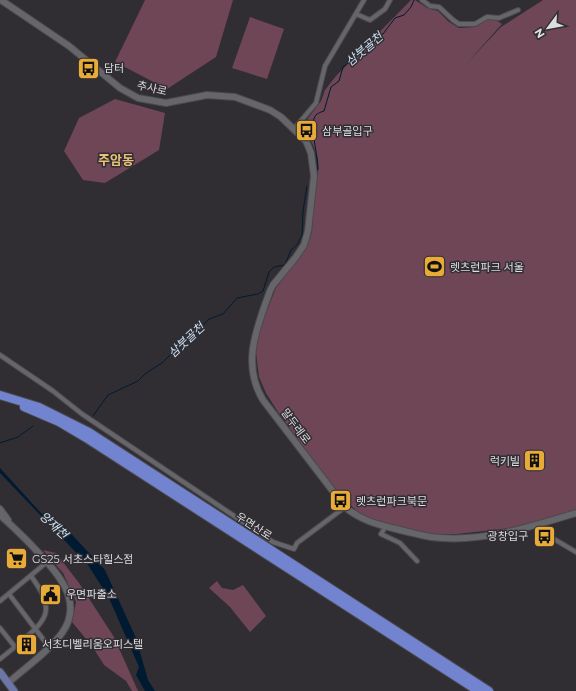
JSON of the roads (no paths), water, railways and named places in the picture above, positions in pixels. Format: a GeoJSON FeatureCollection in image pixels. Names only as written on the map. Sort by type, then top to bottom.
{"type":"FeatureCollection","features":[{"type":"Feature","properties":{"kind":"highway","name":"우면산로"},"geometry":{"type":"LineString","coordinates":[[0,395],[39,407],[89,432],[489,691]]}},
{"type":"Feature","properties":{"kind":"highway","name":"우면산로"},"geometry":{"type":"LineString","coordinates":[[0,401],[32,411],[59,422],[86,438],[478,691]]}},
{"type":"Feature","properties":{"kind":"main road"},"geometry":{"type":"LineString","coordinates":[[0,672],[14,691]]}},
{"type":"Feature","properties":{"kind":"street","name":"추사로"},"geometry":{"type":"LineString","coordinates":[[1,0],[69,46],[120,88],[138,98],[166,103],[207,95],[235,97],[270,110],[294,129]]}},
{"type":"Feature","properties":{"kind":"street"},"geometry":{"type":"LineString","coordinates":[[294,129],[316,103],[321,91],[325,66],[364,0]]}},
{"type":"Feature","properties":{"kind":"street"},"geometry":{"type":"LineString","coordinates":[[356,14],[370,20],[385,8],[390,0]]}},
{"type":"Feature","properties":{"kind":"street"},"geometry":{"type":"LineString","coordinates":[[422,0],[430,6],[439,7],[459,24],[475,24],[487,17],[498,18],[518,10]]}},
{"type":"Feature","properties":{"kind":"street","name":"말두레로"},"geometry":{"type":"LineString","coordinates":[[294,129],[306,141],[313,161],[314,176],[308,231],[304,245],[277,279],[270,291],[253,341],[252,358],[254,377],[257,390],[263,400],[345,507],[356,517],[386,526],[440,538],[470,538],[536,526],[576,513]]}},
{"type":"Feature","properties":{"kind":"street"},"geometry":{"type":"LineString","coordinates":[[0,355],[53,391],[92,422],[273,542],[294,549],[297,543],[345,507]]}},
{"type":"Feature","properties":{"kind":"street"},"geometry":{"type":"LineString","coordinates":[[0,509],[9,522]]}},
{"type":"Feature","properties":{"kind":"street"},"geometry":{"type":"LineString","coordinates":[[0,515],[9,522],[48,562],[64,584],[70,603],[69,616],[65,628],[49,647],[8,683]]}},
{"type":"Feature","properties":{"kind":"street"},"geometry":{"type":"LineString","coordinates":[[386,526],[381,534],[400,543],[417,561]]}},
{"type":"Feature","properties":{"kind":"street"},"geometry":{"type":"LineString","coordinates":[[536,526],[542,532],[576,552]]}},
{"type":"Feature","properties":{"kind":"street"},"geometry":{"type":"LineString","coordinates":[[0,601],[48,562]]}},
{"type":"Feature","properties":{"kind":"street"},"geometry":{"type":"LineString","coordinates":[[0,659],[36,629],[45,615],[46,604],[42,591],[31,576]]}},
{"type":"Feature","properties":{"kind":"street"},"geometry":{"type":"LineString","coordinates":[[9,594],[49,647]]}},
{"type":"Feature","properties":{"kind":"street"},"geometry":{"type":"LineString","coordinates":[[0,628],[15,647]]}},
{"type":"Feature","properties":{"kind":"water","name":"양재천"},"geometry":{"type":"Polygon","coordinates":[[[0,468],[41,513],[54,524],[62,524],[105,570],[136,638],[148,680],[155,691],[145,691],[136,675],[139,667],[109,598],[88,565],[0,473],[0,468]]]}},
{"type":"Feature","properties":{"kind":"waterway","name":"삼붓골천"},"geometry":{"type":"LineString","coordinates":[[318,170],[313,125],[316,115],[324,111],[331,87],[339,81],[343,67],[349,62],[350,57],[363,53],[368,43],[374,38],[383,34],[395,18],[404,15],[411,7],[414,0]]}},
{"type":"Feature","properties":{"kind":"waterway","name":"삼붓골천"},"geometry":{"type":"LineString","coordinates":[[93,416],[108,395],[138,381],[146,373],[162,363],[184,341],[194,335],[209,319],[223,314],[237,298],[258,294],[263,291],[269,272],[274,267],[285,265],[291,250],[297,245],[302,235],[303,211],[307,186]]}},
{"type":"Feature","properties":{"kind":"waterway","name":"삼붓골천"},"geometry":{"type":"LineString","coordinates":[[0,443],[18,437],[33,426]]}},
{"type":"Feature","properties":{"kind":"place","name":"담터"},"geometry":{"type":"Point","coordinates":[89,68]}},
{"type":"Feature","properties":{"kind":"place","name":"삼부골입구"},"geometry":{"type":"Point","coordinates":[306,131]}},
{"type":"Feature","properties":{"kind":"place","name":"렛츠런파크 서울"},"geometry":{"type":"Point","coordinates":[434,267]}},
{"type":"Feature","properties":{"kind":"place","name":"럭키빌"},"geometry":{"type":"Point","coordinates":[535,461]}},
{"type":"Feature","properties":{"kind":"place","name":"렛츠런파크북문"},"geometry":{"type":"Point","coordinates":[340,501]}},
{"type":"Feature","properties":{"kind":"place","name":"광창입구"},"geometry":{"type":"Point","coordinates":[544,536]}},
{"type":"Feature","properties":{"kind":"place","name":"GS25 서초스타힐스점"},"geometry":{"type":"Point","coordinates":[16,559]}},
{"type":"Feature","properties":{"kind":"place","name":"우면파출소"},"geometry":{"type":"Point","coordinates":[50,594]}},
{"type":"Feature","properties":{"kind":"place","name":"서초디벨리움오피스텔"},"geometry":{"type":"Point","coordinates":[26,644]}},
{"type":"Feature","properties":{"kind":"district","name":"주암동"},"geometry":{"type":"Point","coordinates":[116,160]}}]}
